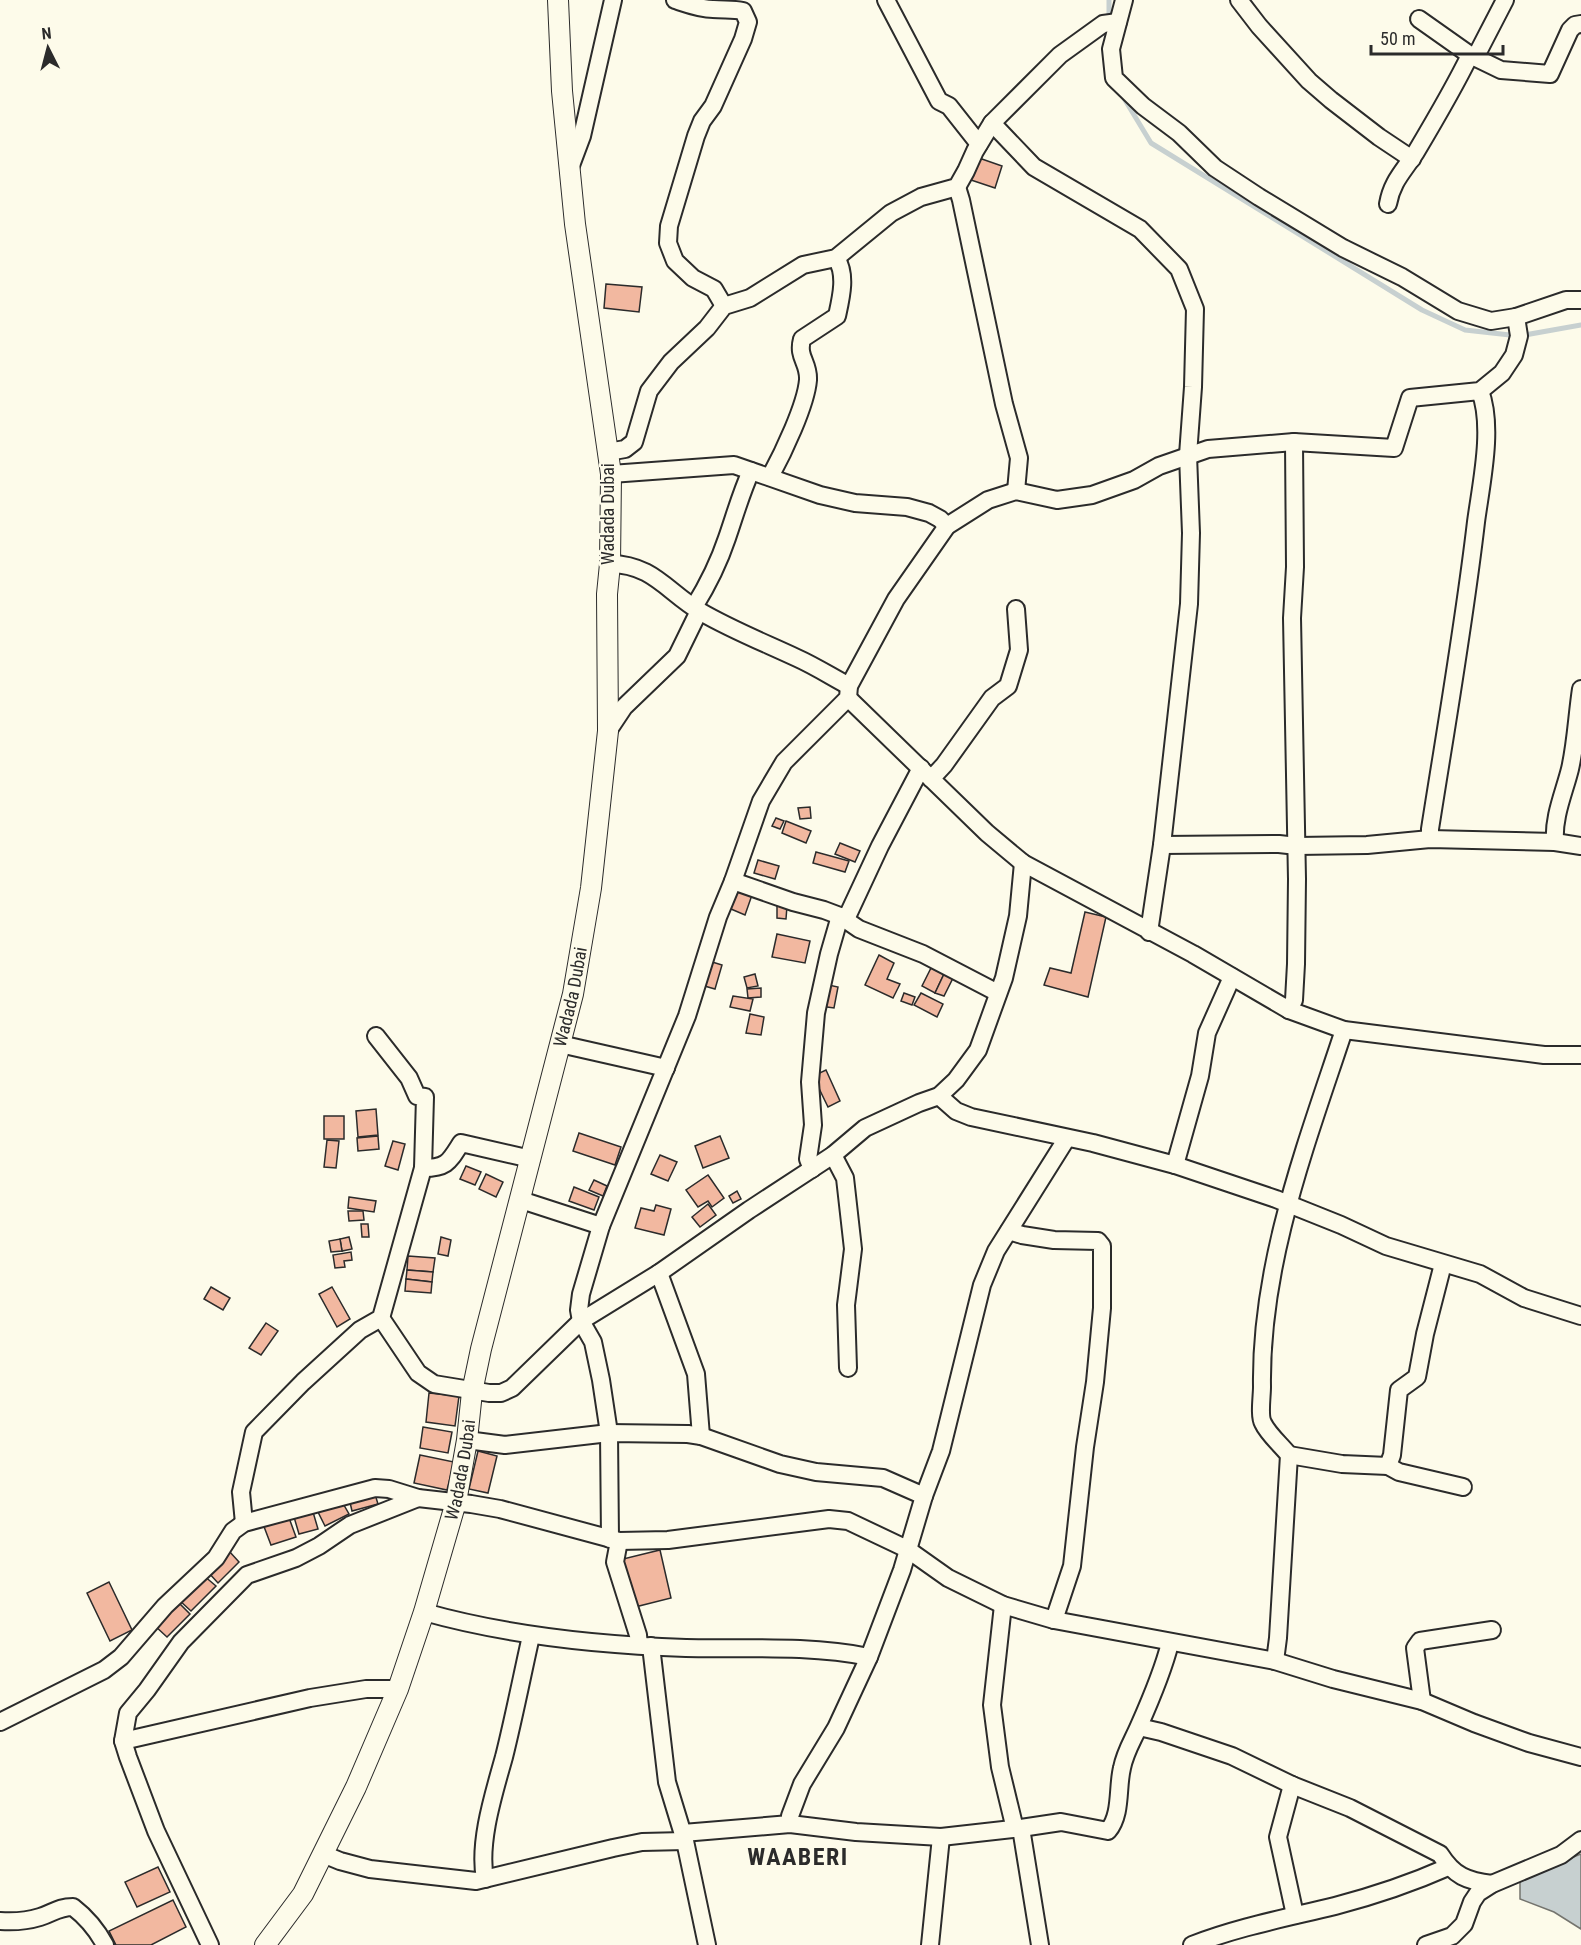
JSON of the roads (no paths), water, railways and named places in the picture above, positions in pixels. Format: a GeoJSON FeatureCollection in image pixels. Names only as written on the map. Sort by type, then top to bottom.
{"type":"FeatureCollection","features":[{"type":"Feature","properties":{"kind":"street","name":"Wadada Dubai"},"geometry":{"type":"LineString","coordinates":[[265,1945],[303,1894],[356,1787],[398,1689],[424,1612],[456,1502],[467,1440],[472,1392],[481,1349],[573,994],[591,888],[608,731],[606,613],[610,564],[611,474],[575,224],[562,91],[558,0]]}},
{"type":"Feature","properties":{"kind":"street"},"geometry":{"type":"LineString","coordinates":[[570,169],[582,136],[613,0]]}},
{"type":"Feature","properties":{"kind":"street"},"geometry":{"type":"LineString","coordinates":[[675,0],[713,9],[743,11],[748,22],[743,39],[713,106],[702,121],[696,136],[669,226],[668,243],[675,261],[693,279],[714,289],[724,306]]}},
{"type":"Feature","properties":{"kind":"street"},"geometry":{"type":"LineString","coordinates":[[886,0],[939,101],[949,106],[979,144]]}},
{"type":"Feature","properties":{"kind":"street"},"geometry":{"type":"LineString","coordinates":[[1124,0],[1111,49],[1114,78],[1143,106],[1179,133],[1215,168],[1259,198],[1342,248],[1402,277],[1458,311],[1491,321],[1516,317],[1566,300],[1581,300]]}},
{"type":"Feature","properties":{"kind":"street"},"geometry":{"type":"LineString","coordinates":[[1239,0],[1259,26],[1309,81],[1371,131],[1412,159]]}},
{"type":"Feature","properties":{"kind":"street"},"geometry":{"type":"LineString","coordinates":[[1388,204],[1390,188],[1412,159],[1505,0]]}},
{"type":"Feature","properties":{"kind":"street"},"geometry":{"type":"LineString","coordinates":[[1419,19],[1473,56],[1501,70],[1550,74],[1570,30],[1575,25],[1581,24]]}},
{"type":"Feature","properties":{"kind":"street"},"geometry":{"type":"LineString","coordinates":[[608,452],[625,449],[634,442],[649,391],[671,362],[707,328],[724,306],[750,298],[803,265],[836,258],[891,213],[921,197],[957,187],[992,123],[1060,55],[1103,24],[1118,21]]}},
{"type":"Feature","properties":{"kind":"street"},"geometry":{"type":"LineString","coordinates":[[992,123],[1034,167],[1140,229],[1179,269],[1195,309],[1188,455],[1191,533],[1189,604],[1162,845],[1149,932]]}},
{"type":"Feature","properties":{"kind":"street"},"geometry":{"type":"LineString","coordinates":[[957,187],[962,200],[1004,404],[1019,458],[1016,491]]}},
{"type":"Feature","properties":{"kind":"street"},"geometry":{"type":"LineString","coordinates":[[771,477],[806,397],[808,371],[799,350],[802,339],[819,330],[837,316],[842,279],[841,265],[836,258]]}},
{"type":"Feature","properties":{"kind":"street"},"geometry":{"type":"LineString","coordinates":[[707,1945],[684,1837],[667,1782],[645,1645],[638,1635],[615,1562],[609,1433],[593,1342],[580,1321],[579,1310],[581,1294],[601,1226],[687,1016],[718,917],[761,801],[784,762],[849,692],[896,599],[947,526],[988,501],[1016,491],[1057,500],[1092,495],[1134,480],[1159,466],[1208,449],[1294,441],[1394,448],[1410,398],[1480,391],[1502,372],[1514,355],[1519,336],[1516,317]]}},
{"type":"Feature","properties":{"kind":"street"},"geometry":{"type":"LineString","coordinates":[[1430,839],[1470,576],[1485,450],[1485,404],[1480,391]]}},
{"type":"Feature","properties":{"kind":"street"},"geometry":{"type":"LineString","coordinates":[[1289,1010],[1294,1000],[1296,964],[1297,846],[1292,618],[1295,567],[1294,441]]}},
{"type":"Feature","properties":{"kind":"street"},"geometry":{"type":"LineString","coordinates":[[611,474],[734,465],[820,495],[855,503],[908,507],[929,513],[947,526]]}},
{"type":"Feature","properties":{"kind":"street"},"geometry":{"type":"LineString","coordinates":[[608,731],[624,707],[677,656],[727,540],[738,501],[751,471]]}},
{"type":"Feature","properties":{"kind":"street"},"geometry":{"type":"LineString","coordinates":[[610,564],[622,564],[652,575],[696,609],[799,659],[849,692],[926,774],[987,833],[1023,863],[1193,954],[1289,1010],[1344,1030],[1544,1055],[1581,1055]]}},
{"type":"Feature","properties":{"kind":"street"},"geometry":{"type":"LineString","coordinates":[[812,1169],[808,1159],[813,1125],[810,1082],[816,1013],[829,954],[843,918],[880,846],[926,774],[944,765],[992,698],[1008,686],[1019,650],[1016,609]]}},
{"type":"Feature","properties":{"kind":"street"},"geometry":{"type":"LineString","coordinates":[[1555,842],[1554,834],[1559,804],[1570,767],[1581,689]]}},
{"type":"Feature","properties":{"kind":"street"},"geometry":{"type":"LineString","coordinates":[[1162,845],[1367,845],[1430,839],[1555,842],[1581,846]]}},
{"type":"Feature","properties":{"kind":"street"},"geometry":{"type":"LineString","coordinates":[[381,1318],[418,1373],[434,1384],[472,1392],[501,1393],[512,1388],[580,1321],[659,1273],[833,1155],[865,1128],[920,1102],[939,1096],[956,1080],[978,1050],[1004,978],[1018,916],[1023,863]]}},
{"type":"Feature","properties":{"kind":"street"},"geometry":{"type":"LineString","coordinates":[[733,881],[843,918],[860,929],[923,954],[998,993]]}},
{"type":"Feature","properties":{"kind":"street"},"geometry":{"type":"LineString","coordinates":[[1174,1165],[1200,1076],[1207,1034],[1232,977]]}},
{"type":"Feature","properties":{"kind":"street"},"geometry":{"type":"LineString","coordinates":[[1275,1661],[1288,1455],[1262,1422],[1261,1362],[1265,1320],[1272,1275],[1288,1204],[1344,1030]]}},
{"type":"Feature","properties":{"kind":"street"},"geometry":{"type":"LineString","coordinates":[[244,1522],[241,1492],[254,1432],[303,1382],[360,1330],[381,1318],[423,1168],[425,1097],[417,1096],[409,1078],[376,1036]]}},
{"type":"Feature","properties":{"kind":"street"},"geometry":{"type":"LineString","coordinates":[[560,1044],[666,1068]]}},
{"type":"Feature","properties":{"kind":"street"},"geometry":{"type":"LineString","coordinates":[[939,1096],[956,1111],[971,1117],[1093,1143],[1174,1165],[1288,1204],[1386,1246],[1480,1274],[1524,1298],[1581,1316]]}},
{"type":"Feature","properties":{"kind":"street"},"geometry":{"type":"LineString","coordinates":[[790,1824],[790,1816],[802,1784],[836,1728],[869,1657],[902,1570],[924,1496],[941,1451],[982,1285],[996,1251],[1066,1138]]}},
{"type":"Feature","properties":{"kind":"street"},"geometry":{"type":"LineString","coordinates":[[423,1168],[439,1168],[446,1163],[461,1143],[531,1159]]}},
{"type":"Feature","properties":{"kind":"street"},"geometry":{"type":"LineString","coordinates":[[833,1155],[845,1178],[853,1249],[846,1305],[848,1368]]}},
{"type":"Feature","properties":{"kind":"street"},"geometry":{"type":"LineString","coordinates":[[521,1200],[601,1226]]}},
{"type":"Feature","properties":{"kind":"street"},"geometry":{"type":"LineString","coordinates":[[1009,1231],[1054,1240],[1098,1241],[1102,1246],[1102,1308],[1072,1566],[1054,1620]]}},
{"type":"Feature","properties":{"kind":"street"},"geometry":{"type":"LineString","coordinates":[[1388,1466],[1392,1455],[1399,1390],[1417,1377],[1425,1334],[1443,1264]]}},
{"type":"Feature","properties":{"kind":"street"},"geometry":{"type":"LineString","coordinates":[[659,1273],[696,1374],[701,1436]]}},
{"type":"Feature","properties":{"kind":"street"},"geometry":{"type":"LineString","coordinates":[[467,1440],[505,1445],[609,1433],[701,1436],[780,1464],[816,1472],[883,1478],[924,1496]]}},
{"type":"Feature","properties":{"kind":"street"},"geometry":{"type":"LineString","coordinates":[[1288,1455],[1342,1464],[1388,1466],[1420,1478],[1463,1486]]}},
{"type":"Feature","properties":{"kind":"street"},"geometry":{"type":"LineString","coordinates":[[0,1722],[104,1670],[121,1657],[165,1606],[216,1558],[232,1531],[244,1522],[375,1488],[389,1489],[418,1498],[500,1509],[614,1540],[668,1540],[829,1519],[848,1521],[907,1549],[948,1578],[1003,1605],[1054,1620],[1275,1661],[1333,1679],[1422,1701],[1529,1743],[1581,1757]]}},
{"type":"Feature","properties":{"kind":"street"},"geometry":{"type":"LineString","coordinates":[[210,1945],[156,1831],[123,1741],[128,1713],[181,1642],[247,1575],[296,1558],[350,1526],[418,1498]]}},
{"type":"Feature","properties":{"kind":"street"},"geometry":{"type":"LineString","coordinates":[[1003,1605],[992,1705],[1000,1767],[1018,1829],[1040,1945]]}},
{"type":"Feature","properties":{"kind":"street"},"geometry":{"type":"LineString","coordinates":[[424,1612],[531,1635],[645,1645],[797,1649],[869,1657]]}},
{"type":"Feature","properties":{"kind":"street"},"geometry":{"type":"LineString","coordinates":[[1422,1701],[1415,1648],[1420,1641],[1492,1630]]}},
{"type":"Feature","properties":{"kind":"street"},"geometry":{"type":"LineString","coordinates":[[485,1879],[484,1846],[493,1793],[518,1699],[531,1635]]}},
{"type":"Feature","properties":{"kind":"street"},"geometry":{"type":"LineString","coordinates":[[323,1854],[370,1869],[476,1881],[642,1842],[790,1824],[855,1832],[941,1838],[1061,1822],[1108,1830],[1113,1824],[1121,1770],[1128,1746],[1139,1727],[1170,1643]]}},
{"type":"Feature","properties":{"kind":"street"},"geometry":{"type":"LineString","coordinates":[[123,1741],[310,1698],[366,1689],[398,1689]]}},
{"type":"Feature","properties":{"kind":"street"},"geometry":{"type":"LineString","coordinates":[[1139,1727],[1232,1756],[1292,1785],[1350,1808],[1440,1854],[1448,1867],[1462,1877],[1475,1882],[1492,1884]]}},
{"type":"Feature","properties":{"kind":"street"},"geometry":{"type":"LineString","coordinates":[[1292,1785],[1278,1837],[1295,1915]]}},
{"type":"Feature","properties":{"kind":"street"},"geometry":{"type":"LineString","coordinates":[[930,1945],[941,1838]]}},
{"type":"Feature","properties":{"kind":"street"},"geometry":{"type":"LineString","coordinates":[[1426,1945],[1452,1936],[1464,1924],[1472,1902],[1479,1893],[1492,1884],[1561,1855],[1581,1840]]}},
{"type":"Feature","properties":{"kind":"street"},"geometry":{"type":"LineString","coordinates":[[1192,1945],[1226,1932],[1373,1894],[1448,1867]]}},
{"type":"Feature","properties":{"kind":"street"},"geometry":{"type":"LineString","coordinates":[[0,1920],[16,1922],[40,1917],[60,1907],[73,1907],[83,1914],[105,1945]]}},
{"type":"Feature","properties":{"kind":"waterway"},"geometry":{"type":"LineString","coordinates":[[1109,0],[1109,19]]}},
{"type":"Feature","properties":{"kind":"waterway"},"geometry":{"type":"LineString","coordinates":[[1122,95],[1151,143],[1422,310],[1465,330],[1519,336],[1581,325]]}},
{"type":"Feature","properties":{"kind":"district","name":"WAABERI"},"geometry":{"type":"Point","coordinates":[798,1857]}}]}
